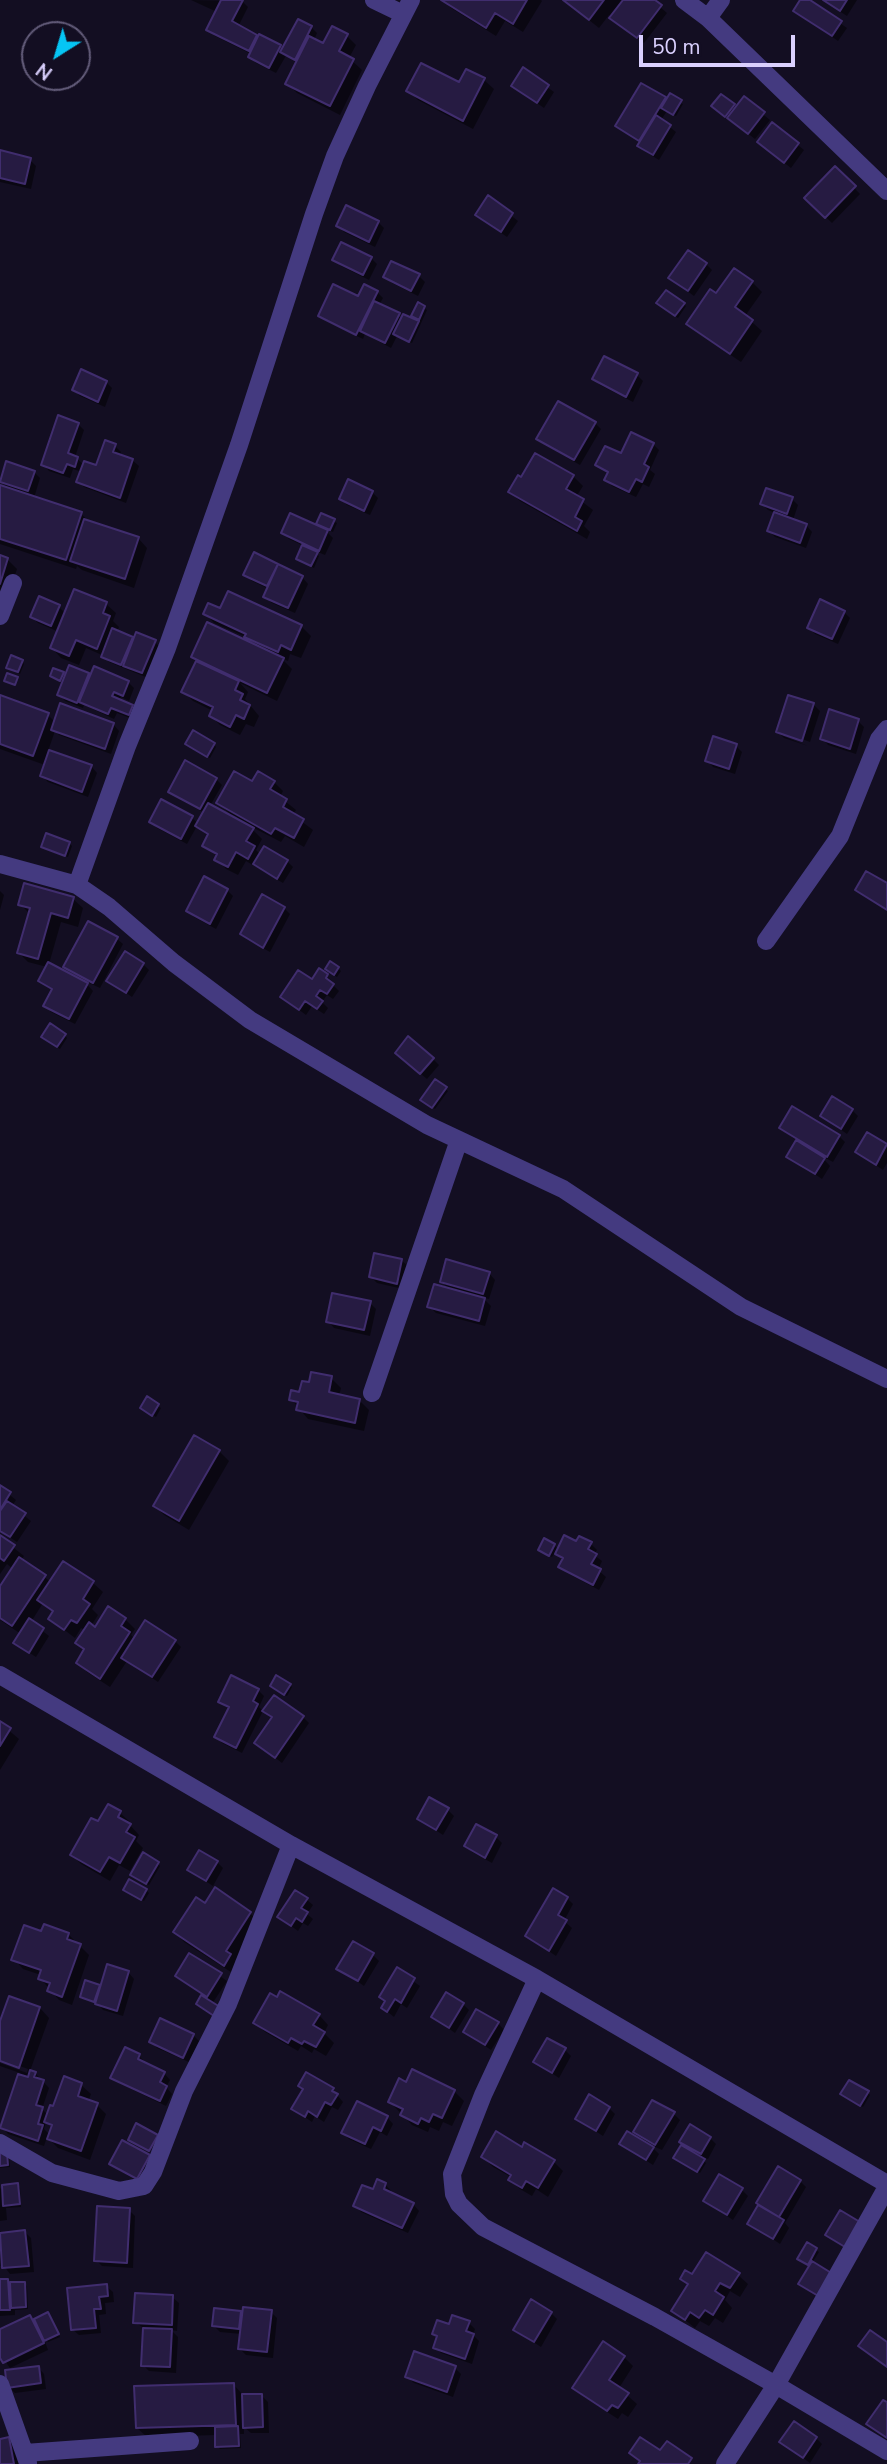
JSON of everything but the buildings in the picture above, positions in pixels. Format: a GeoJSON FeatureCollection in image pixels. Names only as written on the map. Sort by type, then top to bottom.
{"type":"FeatureCollection","features":[{"type":"Feature","properties":{"kind":"street"},"geometry":{"type":"LineString","coordinates":[[77,885],[226,483],[335,156],[407,7],[374,0]]}},
{"type":"Feature","properties":{"kind":"street"},"geometry":{"type":"LineString","coordinates":[[684,0],[708,18],[887,191]]}},
{"type":"Feature","properties":{"kind":"street"},"geometry":{"type":"LineString","coordinates":[[708,18],[720,0]]}},
{"type":"Feature","properties":{"kind":"street"},"geometry":{"type":"LineString","coordinates":[[0,616],[13,583]]}},
{"type":"Feature","properties":{"kind":"street"},"geometry":{"type":"LineString","coordinates":[[766,942],[840,836],[879,739],[887,729]]}},
{"type":"Feature","properties":{"kind":"street"},"geometry":{"type":"LineString","coordinates":[[0,864],[77,885],[250,1020],[426,1125],[563,1189],[741,1307],[887,1380]]}},
{"type":"Feature","properties":{"kind":"street"},"geometry":{"type":"LineString","coordinates":[[372,1393],[459,1140]]}},
{"type":"Feature","properties":{"kind":"street"},"geometry":{"type":"LineString","coordinates":[[0,1675],[291,1845],[537,1979],[887,2185],[776,2385],[725,2464]]}},
{"type":"Feature","properties":{"kind":"street"},"geometry":{"type":"LineString","coordinates":[[0,2143],[52,2173],[119,2190],[144,2186],[153,2172],[184,2091],[228,2004],[291,1845]]}},
{"type":"Feature","properties":{"kind":"street"},"geometry":{"type":"LineString","coordinates":[[537,1979],[483,2095],[452,2174],[454,2194],[459,2204],[483,2227],[655,2317],[887,2451]]}},
{"type":"Feature","properties":{"kind":"street"},"geometry":{"type":"LineString","coordinates":[[0,2384],[4,2407],[26,2459],[190,2441]]}}]}
